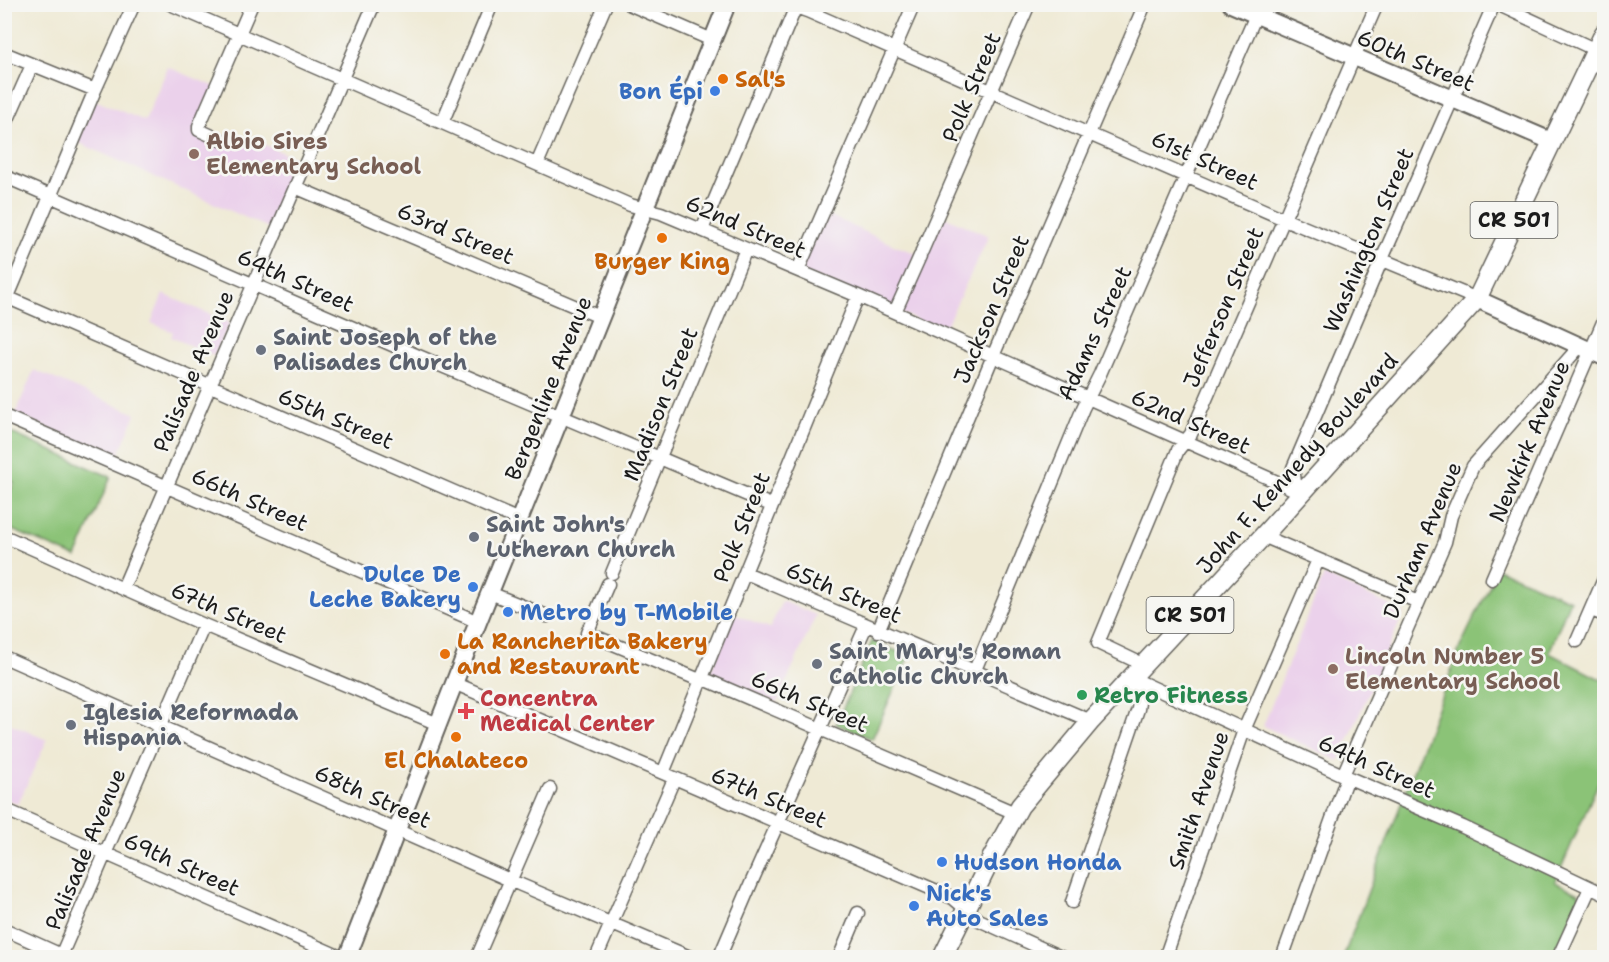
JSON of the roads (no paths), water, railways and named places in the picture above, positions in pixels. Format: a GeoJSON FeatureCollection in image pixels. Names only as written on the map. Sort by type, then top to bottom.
{"type":"FeatureCollection","features":[{"type":"Feature","properties":{"kind":"main road","name":"John F. Kennedy Boulevard"},"geometry":{"type":"LineString","coordinates":[[942,957],[1015,813],[1091,721],[1263,536],[1477,299],[1551,141],[1605,33]]}},
{"type":"Feature","properties":{"kind":"street"},"geometry":{"type":"LineString","coordinates":[[6,300],[134,4]]}},
{"type":"Feature","properties":{"kind":"street","name":"62nd Street"},"geometry":{"type":"LineString","coordinates":[[170,4],[630,205],[702,230],[896,312],[1302,493]]}},
{"type":"Feature","properties":{"kind":"street"},"geometry":{"type":"LineString","coordinates":[[221,140],[199,130],[252,4]]}},
{"type":"Feature","properties":{"kind":"street","name":"Palisade Avenue"},"geometry":{"type":"LineString","coordinates":[[123,588],[374,4]]}},
{"type":"Feature","properties":{"kind":"street"},"geometry":{"type":"LineString","coordinates":[[442,123],[492,4]]}},
{"type":"Feature","properties":{"kind":"street"},"geometry":{"type":"LineString","coordinates":[[537,164],[606,4]]}},
{"type":"Feature","properties":{"kind":"street"},"geometry":{"type":"LineString","coordinates":[[629,4],[712,40]]}},
{"type":"Feature","properties":{"kind":"street","name":"Bergenline Avenue"},"geometry":{"type":"LineString","coordinates":[[345,957],[727,4]]}},
{"type":"Feature","properties":{"kind":"street"},"geometry":{"type":"LineString","coordinates":[[798,270],[914,4]]}},
{"type":"Feature","properties":{"kind":"street","name":"Polk Street"},"geometry":{"type":"LineString","coordinates":[[896,312],[1029,4]]}},
{"type":"Feature","properties":{"kind":"street","name":"Jackson Street"},"geometry":{"type":"LineString","coordinates":[[719,957],[820,728],[872,628],[993,356],[1145,4]]}},
{"type":"Feature","properties":{"kind":"street","name":"60th Street"},"geometry":{"type":"LineString","coordinates":[[1231,4],[1551,141]]}},
{"type":"Feature","properties":{"kind":"street","name":"Jefferson Street"},"geometry":{"type":"LineString","coordinates":[[1138,672],[1098,643],[1178,450],[1191,434],[1377,4]]}},
{"type":"Feature","properties":{"kind":"street"},"geometry":{"type":"LineString","coordinates":[[1496,4],[1596,50]]}},
{"type":"Feature","properties":{"kind":"street","name":"Washington Street"},"geometry":{"type":"LineString","coordinates":[[1302,493],[1295,482],[1293,468],[1451,99],[1496,4]]}},
{"type":"Feature","properties":{"kind":"street"},"geometry":{"type":"LineString","coordinates":[[702,230],[794,6]]}},
{"type":"Feature","properties":{"kind":"street","name":"61st Street"},"geometry":{"type":"LineString","coordinates":[[794,6],[1284,219],[1477,299],[1592,351]]}},
{"type":"Feature","properties":{"kind":"street","name":"Adams Street"},"geometry":{"type":"LineString","coordinates":[[975,670],[1083,408],[1256,15]]}},
{"type":"Feature","properties":{"kind":"street"},"geometry":{"type":"LineString","coordinates":[[4,53],[95,90]]}},
{"type":"Feature","properties":{"kind":"street"},"geometry":{"type":"LineString","coordinates":[[4,128],[32,65]]}},
{"type":"Feature","properties":{"kind":"street","name":"64th Street"},"geometry":{"type":"LineString","coordinates":[[4,176],[561,417],[771,505]]}},
{"type":"Feature","properties":{"kind":"street","name":"63rd Street"},"geometry":{"type":"LineString","coordinates":[[295,187],[600,317]]}},
{"type":"Feature","properties":{"kind":"street","name":"Madison Street"},"geometry":{"type":"LineString","coordinates":[[587,633],[661,459],[746,249]]}},
{"type":"Feature","properties":{"kind":"street","name":"Polk Street"},"geometry":{"type":"LineString","coordinates":[[596,957],[771,505],[858,296]]}},
{"type":"Feature","properties":{"kind":"street","name":"65th Street"},"geometry":{"type":"LineString","coordinates":[[6,300],[519,520]]}},
{"type":"Feature","properties":{"kind":"street","name":"Newkirk Avenue"},"geometry":{"type":"LineString","coordinates":[[1492,579],[1605,320]]}},
{"type":"Feature","properties":{"kind":"street","name":"Durham Avenue"},"geometry":{"type":"LineString","coordinates":[[1282,957],[1345,776],[1445,542],[1451,516],[1473,466],[1592,351]]}},
{"type":"Feature","properties":{"kind":"street","name":"66th Street"},"geometry":{"type":"LineString","coordinates":[[4,416],[478,622]]}},
{"type":"Feature","properties":{"kind":"street","name":"67th Street"},"geometry":{"type":"LineString","coordinates":[[4,536],[204,625],[438,724]]}},
{"type":"Feature","properties":{"kind":"street"},"geometry":{"type":"LineString","coordinates":[[1263,536],[1418,602]]}},
{"type":"Feature","properties":{"kind":"street","name":"Smith Avenue"},"geometry":{"type":"LineString","coordinates":[[1165,957],[1244,730],[1318,560]]}},
{"type":"Feature","properties":{"kind":"street","name":"65th Street"},"geometry":{"type":"LineString","coordinates":[[746,573],[1091,721]]}},
{"type":"Feature","properties":{"kind":"street"},"geometry":{"type":"LineString","coordinates":[[1577,641],[1605,579]]}},
{"type":"Feature","properties":{"kind":"street"},"geometry":{"type":"LineString","coordinates":[[490,593],[547,616]]}},
{"type":"Feature","properties":{"kind":"street"},"geometry":{"type":"LineString","coordinates":[[1591,610],[1605,615]]}},
{"type":"Feature","properties":{"kind":"street","name":"Palisade Avenue"},"geometry":{"type":"LineString","coordinates":[[63,956],[204,625]]}},
{"type":"Feature","properties":{"kind":"street","name":"66th Street"},"geometry":{"type":"LineString","coordinates":[[587,633],[702,681],[709,681],[1015,813]]}},
{"type":"Feature","properties":{"kind":"street","name":"68th Street"},"geometry":{"type":"LineString","coordinates":[[4,657],[692,957]]}},
{"type":"Feature","properties":{"kind":"street"},"geometry":{"type":"LineString","coordinates":[[1072,902],[1138,710],[1140,696],[1138,672]]}},
{"type":"Feature","properties":{"kind":"street","name":"64th Street"},"geometry":{"type":"LineString","coordinates":[[1138,672],[1244,730],[1435,814],[1605,894]]}},
{"type":"Feature","properties":{"kind":"street","name":"67th Street"},"geometry":{"type":"LineString","coordinates":[[454,683],[953,898],[978,920],[1063,957]]}},
{"type":"Feature","properties":{"kind":"street"},"geometry":{"type":"LineString","coordinates":[[477,957],[550,789]]}},
{"type":"Feature","properties":{"kind":"street","name":"69th Street"},"geometry":{"type":"LineString","coordinates":[[4,809],[345,957]]}},
{"type":"Feature","properties":{"kind":"street"},"geometry":{"type":"LineString","coordinates":[[1558,957],[1590,888]]}},
{"type":"Feature","properties":{"kind":"street"},"geometry":{"type":"LineString","coordinates":[[839,957],[858,913]]}},
{"type":"Feature","properties":{"kind":"street"},"geometry":{"type":"LineString","coordinates":[[4,929],[63,956]]}},
{"type":"Feature","properties":{"kind":"place","name":"Sal's"},"geometry":{"type":"Point","coordinates":[723,79]}},
{"type":"Feature","properties":{"kind":"place","name":"Bon Épi"},"geometry":{"type":"Point","coordinates":[715,91]}},
{"type":"Feature","properties":{"kind":"place","name":"Albio Sires Elementary School"},"geometry":{"type":"Point","coordinates":[194,154]}},
{"type":"Feature","properties":{"kind":"place","name":"Burger King"},"geometry":{"type":"Point","coordinates":[662,238]}},
{"type":"Feature","properties":{"kind":"place","name":"Saint Joseph of the Palisades Church"},"geometry":{"type":"Point","coordinates":[261,350]}},
{"type":"Feature","properties":{"kind":"place","name":"Saint John's Lutheran Church"},"geometry":{"type":"Point","coordinates":[474,537]}},
{"type":"Feature","properties":{"kind":"place","name":"Dulce De Leche Bakery"},"geometry":{"type":"Point","coordinates":[473,587]}},
{"type":"Feature","properties":{"kind":"place","name":"Metro by T-Mobile"},"geometry":{"type":"Point","coordinates":[508,612]}},
{"type":"Feature","properties":{"kind":"place","name":"La Rancherita Bakery and Restaurant"},"geometry":{"type":"Point","coordinates":[445,654]}},
{"type":"Feature","properties":{"kind":"place","name":"Saint Mary's Roman Catholic Church"},"geometry":{"type":"Point","coordinates":[817,664]}},
{"type":"Feature","properties":{"kind":"place","name":"Lincoln Number 5 Elementary School"},"geometry":{"type":"Point","coordinates":[1333,669]}},
{"type":"Feature","properties":{"kind":"place","name":"Retro Fitness"},"geometry":{"type":"Point","coordinates":[1082,695]}},
{"type":"Feature","properties":{"kind":"place","name":"Concentra Medical Center"},"geometry":{"type":"Point","coordinates":[466,711]}},
{"type":"Feature","properties":{"kind":"place","name":"Iglesia Reformada Hispania"},"geometry":{"type":"Point","coordinates":[71,725]}},
{"type":"Feature","properties":{"kind":"place","name":"El Chalateco"},"geometry":{"type":"Point","coordinates":[456,737]}},
{"type":"Feature","properties":{"kind":"place","name":"Hudson Honda"},"geometry":{"type":"Point","coordinates":[942,862]}},
{"type":"Feature","properties":{"kind":"place","name":"Nick's Auto Sales"},"geometry":{"type":"Point","coordinates":[914,906]}}]}
